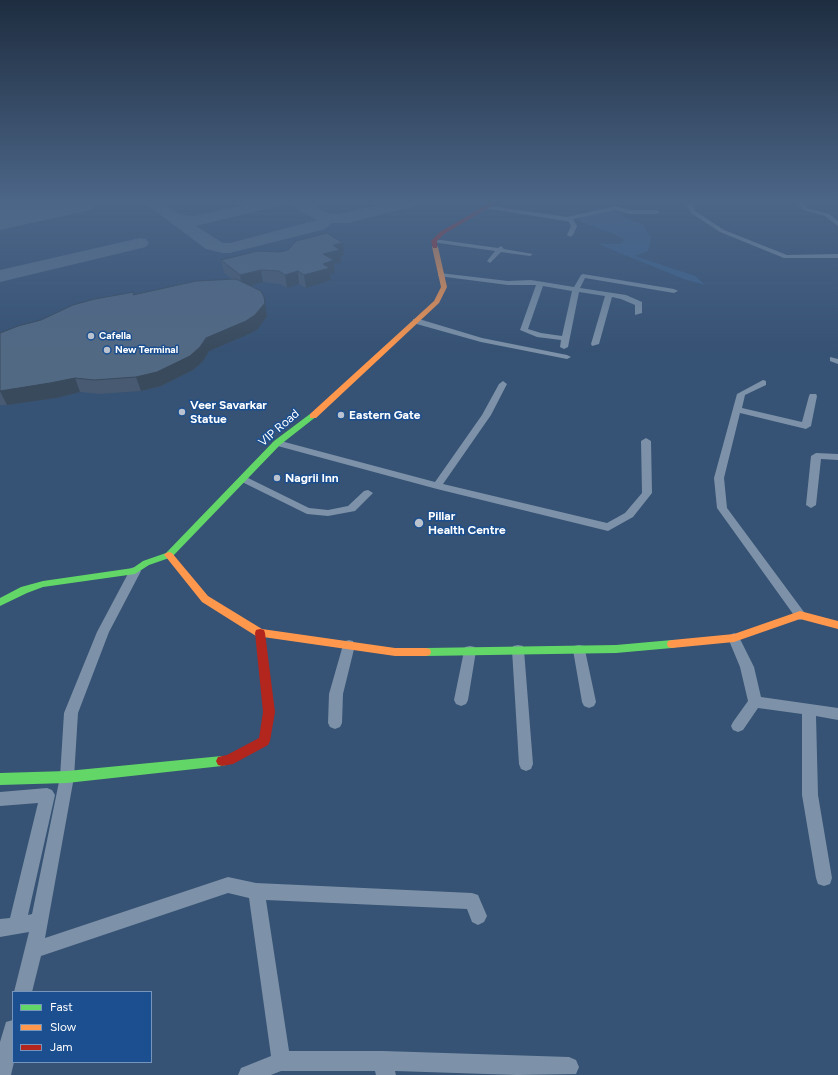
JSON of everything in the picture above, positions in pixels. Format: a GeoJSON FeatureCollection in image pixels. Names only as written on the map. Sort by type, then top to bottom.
{"type":"FeatureCollection","features":[{"type":"Feature","properties":{"kind":"main road","name":"VIP Road"},"geometry":{"type":"LineString","coordinates":[[2,599],[43,584],[136,571],[146,563],[169,555],[199,522],[244,479],[277,443],[308,420],[437,302],[444,287],[440,275],[436,252]]}},
{"type":"Feature","properties":{"kind":"main road"},"geometry":{"type":"LineString","coordinates":[[169,555],[205,599],[260,633],[395,652],[616,649],[734,638],[800,615],[838,625]]}},
{"type":"Feature","properties":{"kind":"main road"},"geometry":{"type":"LineString","coordinates":[[0,779],[67,777],[229,760],[264,741],[269,712],[260,633]]}},
{"type":"Feature","properties":{"kind":"street"},"geometry":{"type":"LineString","coordinates":[[490,261],[497,252]]}},
{"type":"Feature","properties":{"kind":"street"},"geometry":{"type":"LineString","coordinates":[[519,252],[530,254]]}},
{"type":"Feature","properties":{"kind":"street"},"geometry":{"type":"LineString","coordinates":[[774,252],[786,257],[835,258],[838,256]]}},
{"type":"Feature","properties":{"kind":"street"},"geometry":{"type":"LineString","coordinates":[[440,275],[508,284],[531,282],[623,297],[639,304],[638,313]]}},
{"type":"Feature","properties":{"kind":"street"},"geometry":{"type":"LineString","coordinates":[[564,347],[576,289],[583,276],[674,291]]}},
{"type":"Feature","properties":{"kind":"street"},"geometry":{"type":"LineString","coordinates":[[540,284],[524,330],[540,335],[562,338],[566,337]]}},
{"type":"Feature","properties":{"kind":"street"},"geometry":{"type":"LineString","coordinates":[[595,344],[609,295]]}},
{"type":"Feature","properties":{"kind":"street"},"geometry":{"type":"LineString","coordinates":[[416,321],[481,340],[567,357]]}},
{"type":"Feature","properties":{"kind":"street"},"geometry":{"type":"LineString","coordinates":[[763,383],[742,394],[719,478],[722,508],[800,615]]}},
{"type":"Feature","properties":{"kind":"street"},"geometry":{"type":"LineString","coordinates":[[436,486],[486,415],[503,384]]}},
{"type":"Feature","properties":{"kind":"street"},"geometry":{"type":"LineString","coordinates":[[737,410],[806,426],[812,396]]}},
{"type":"Feature","properties":{"kind":"street"},"geometry":{"type":"LineString","coordinates":[[277,443],[436,486],[608,527],[629,515],[647,493],[646,441]]}},
{"type":"Feature","properties":{"kind":"street"},"geometry":{"type":"LineString","coordinates":[[811,505],[816,456],[838,457]]}},
{"type":"Feature","properties":{"kind":"street"},"geometry":{"type":"LineString","coordinates":[[244,479],[307,511],[328,513],[350,509],[368,493]]}},
{"type":"Feature","properties":{"kind":"street"},"geometry":{"type":"LineString","coordinates":[[23,991],[34,950],[67,777],[71,713],[103,632],[136,571]]}},
{"type":"Feature","properties":{"kind":"street"},"geometry":{"type":"LineString","coordinates":[[734,638],[748,667],[755,702],[738,726]]}},
{"type":"Feature","properties":{"kind":"street"},"geometry":{"type":"LineString","coordinates":[[335,723],[336,694],[348,645]]}},
{"type":"Feature","properties":{"kind":"street"},"geometry":{"type":"LineString","coordinates":[[518,650],[526,764]]}},
{"type":"Feature","properties":{"kind":"street"},"geometry":{"type":"LineString","coordinates":[[580,650],[590,702]]}},
{"type":"Feature","properties":{"kind":"street"},"geometry":{"type":"LineString","coordinates":[[460,700],[470,651]]}},
{"type":"Feature","properties":{"kind":"street"},"geometry":{"type":"LineString","coordinates":[[755,702],[838,714]]}},
{"type":"Feature","properties":{"kind":"street"},"geometry":{"type":"LineString","coordinates":[[809,709],[810,795],[824,878]]}},
{"type":"Feature","properties":{"kind":"street"},"geometry":{"type":"LineString","coordinates":[[0,799],[47,795],[17,925]]}},
{"type":"Feature","properties":{"kind":"street"},"geometry":{"type":"LineString","coordinates":[[34,950],[228,885],[256,891],[472,901],[478,916]]}},
{"type":"Feature","properties":{"kind":"street"},"geometry":{"type":"LineString","coordinates":[[256,891],[281,1061]]}},
{"type":"Feature","properties":{"kind":"street"},"geometry":{"type":"LineString","coordinates":[[0,928],[39,922]]}},
{"type":"Feature","properties":{"kind":"street"},"geometry":{"type":"LineString","coordinates":[[1,1075],[12,1033]]}},
{"type":"Feature","properties":{"kind":"street"},"geometry":{"type":"LineString","coordinates":[[248,1075],[281,1061],[384,1068],[569,1067]]}},
{"type":"Feature","properties":{"kind":"water"},"geometry":{"type":"Polygon","coordinates":[[[618,252],[645,252],[635,256],[695,276],[705,285],[684,279],[618,252]]]}},
{"type":"Feature","properties":{"kind":"building"},"geometry":{"type":"Polygon","coordinates":[[[253,252],[331,252],[323,254],[334,260],[323,264],[330,268],[304,275],[298,271],[285,275],[279,271],[261,270],[240,275],[221,260],[253,252]]]}},
{"type":"Feature","properties":{"kind":"building","name":"New Terminal"},"geometry":{"type":"Polygon","coordinates":[[[236,279],[261,291],[265,303],[255,315],[246,321],[206,338],[200,347],[190,356],[157,372],[136,377],[94,380],[75,378],[0,391],[0,333],[18,326],[41,320],[73,305],[95,299],[134,292],[133,295],[196,281],[236,279]]]}},
{"type":"Feature","properties":{"kind":"taxiway"},"geometry":{"type":"LineString","coordinates":[[0,276],[101,252]]}},
{"type":"Feature","properties":{"kind":"traffic: fast"},"geometry":{"type":"LineString","coordinates":[[0,602],[24,590],[43,584],[135,571],[146,563],[169,555],[277,443],[313,416]]}},
{"type":"Feature","properties":{"kind":"traffic: fast"},"geometry":{"type":"LineString","coordinates":[[426,652],[616,649],[672,644]]}},
{"type":"Feature","properties":{"kind":"traffic: fast"},"geometry":{"type":"LineString","coordinates":[[0,779],[67,777],[222,761]]}},
{"type":"Feature","properties":{"kind":"traffic: slow"},"geometry":{"type":"LineString","coordinates":[[313,416],[437,302],[444,287],[436,252]]}},
{"type":"Feature","properties":{"kind":"traffic: slow"},"geometry":{"type":"LineString","coordinates":[[169,555],[205,599],[260,633],[395,652],[426,652]]}},
{"type":"Feature","properties":{"kind":"traffic: slow"},"geometry":{"type":"LineString","coordinates":[[672,644],[734,638],[800,615],[838,625]]}},
{"type":"Feature","properties":{"kind":"traffic: jam"},"geometry":{"type":"LineString","coordinates":[[222,761],[229,760],[264,741],[269,712],[260,633]]}},
{"type":"Feature","properties":{"kind":"place","name":"Cafella"},"geometry":{"type":"Point","coordinates":[91,336]}},
{"type":"Feature","properties":{"kind":"place","name":"New Terminal"},"geometry":{"type":"Point","coordinates":[107,350]}},
{"type":"Feature","properties":{"kind":"place","name":"Veer Savarkar Statue"},"geometry":{"type":"Point","coordinates":[182,412]}},
{"type":"Feature","properties":{"kind":"place","name":"Eastern Gate"},"geometry":{"type":"Point","coordinates":[341,415]}},
{"type":"Feature","properties":{"kind":"place","name":"Nagrii Inn"},"geometry":{"type":"Point","coordinates":[277,478]}},
{"type":"Feature","properties":{"kind":"place","name":"Pillar Health Centre"},"geometry":{"type":"Point","coordinates":[419,523]}}]}
